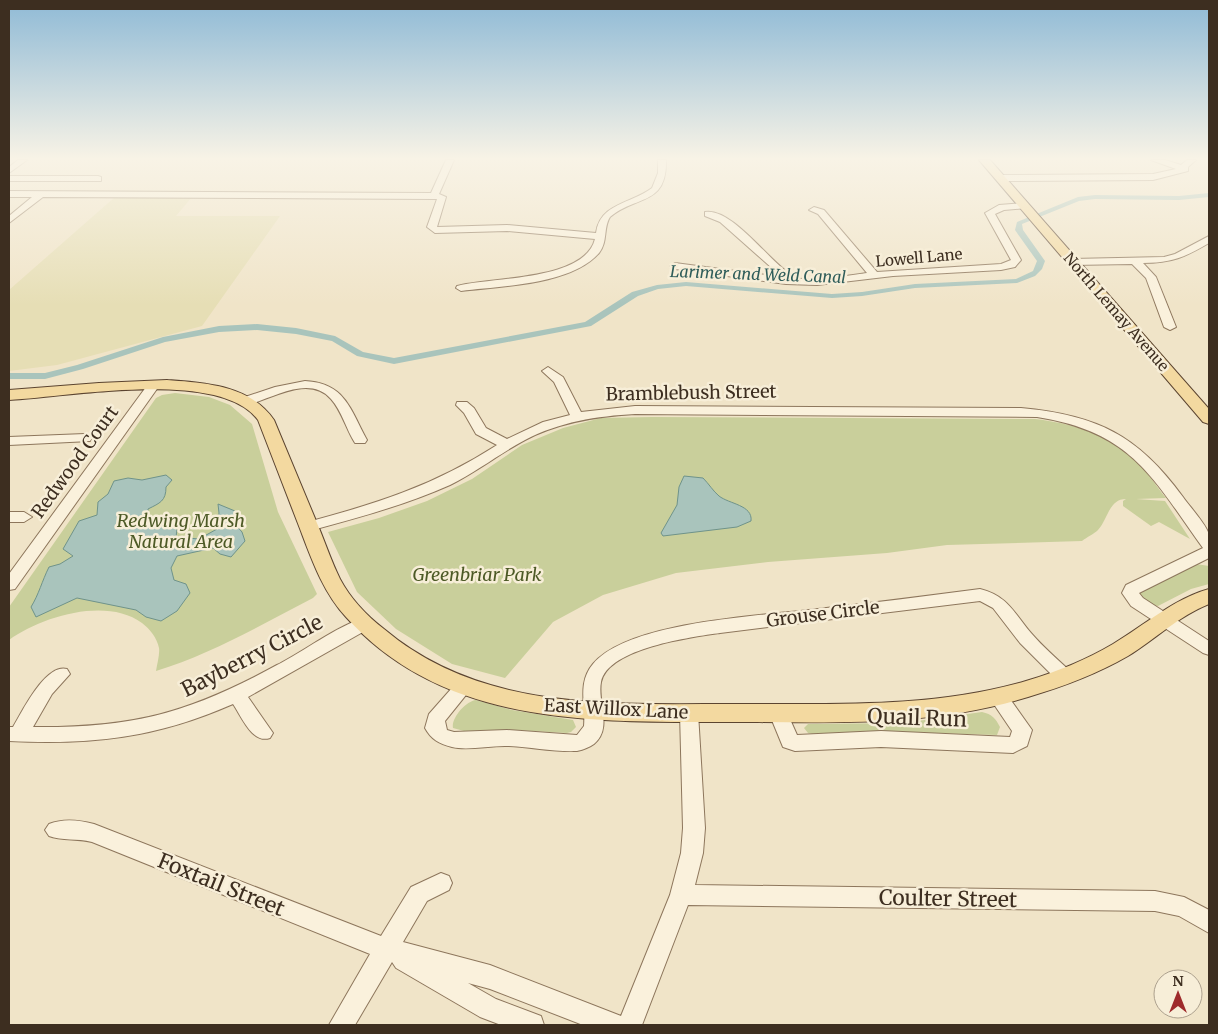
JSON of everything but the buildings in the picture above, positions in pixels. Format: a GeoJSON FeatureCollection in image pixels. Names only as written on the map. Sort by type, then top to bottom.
{"type":"FeatureCollection","features":[{"type":"Feature","properties":{"kind":"main road","name":"North Lemay Avenue"},"geometry":{"type":"LineString","coordinates":[[1026,208],[1209,419]]}},
{"type":"Feature","properties":{"kind":"main road","name":"East Willox Lane"},"geometry":{"type":"LineString","coordinates":[[9,395],[98,387],[153,386],[206,388],[229,393],[248,401],[266,420],[331,581],[344,603],[386,643],[414,661],[465,685],[532,704],[595,711],[778,713],[903,712],[953,707],[998,697],[1064,676],[1120,650],[1189,605],[1209,596]]}},
{"type":"Feature","properties":{"kind":"street"},"geometry":{"type":"LineString","coordinates":[[9,220],[23,208]]}},
{"type":"Feature","properties":{"kind":"street"},"geometry":{"type":"LineString","coordinates":[[437,208],[432,227],[435,230],[507,228],[560,235],[600,236]]}},
{"type":"Feature","properties":{"kind":"street"},"geometry":{"type":"LineString","coordinates":[[460,288],[534,277],[563,270],[580,263],[594,253],[598,247],[602,221],[612,211],[618,208]]}},
{"type":"Feature","properties":{"kind":"street","name":"Lowell Lane"},"geometry":{"type":"LineString","coordinates":[[675,266],[792,281],[817,282],[1010,265],[1016,260],[990,213],[997,208]]}},
{"type":"Feature","properties":{"kind":"street","name":"Lowell Lane"},"geometry":{"type":"LineString","coordinates":[[999,208],[1030,213]]}},
{"type":"Feature","properties":{"kind":"street"},"geometry":{"type":"LineString","coordinates":[[814,210],[822,212],[875,276]]}},
{"type":"Feature","properties":{"kind":"street"},"geometry":{"type":"LineString","coordinates":[[708,214],[722,220],[792,281]]}},
{"type":"Feature","properties":{"kind":"street"},"geometry":{"type":"LineString","coordinates":[[1072,262],[1136,262],[1171,258],[1209,239]]}},
{"type":"Feature","properties":{"kind":"street"},"geometry":{"type":"LineString","coordinates":[[1136,262],[1151,277],[1170,327]]}},
{"type":"Feature","properties":{"kind":"street"},"geometry":{"type":"LineString","coordinates":[[548,371],[559,380],[577,416]]}},
{"type":"Feature","properties":{"kind":"street"},"geometry":{"type":"LineString","coordinates":[[248,401],[287,387],[304,385],[324,388],[335,396],[360,440]]}},
{"type":"Feature","properties":{"kind":"street","name":"Redwood Court"},"geometry":{"type":"LineString","coordinates":[[9,585],[153,386]]}},
{"type":"Feature","properties":{"kind":"street"},"geometry":{"type":"LineString","coordinates":[[462,405],[469,411],[481,431],[507,445]]}},
{"type":"Feature","properties":{"kind":"street","name":"Bramblebush Street"},"geometry":{"type":"LineString","coordinates":[[309,526],[376,509],[416,494],[460,474],[507,445],[540,428],[577,416],[635,410],[1021,412],[1053,416],[1095,428],[1123,442],[1143,457],[1209,545]]}},
{"type":"Feature","properties":{"kind":"street"},"geometry":{"type":"LineString","coordinates":[[9,441],[85,438]]}},
{"type":"Feature","properties":{"kind":"street"},"geometry":{"type":"LineString","coordinates":[[9,517],[24,517]]}},
{"type":"Feature","properties":{"kind":"street"},"geometry":{"type":"LineString","coordinates":[[1209,552],[1131,591],[1131,596],[1137,602],[1209,649]]}},
{"type":"Feature","properties":{"kind":"street","name":"Grouse Circle"},"geometry":{"type":"LineString","coordinates":[[465,685],[436,719],[436,728],[440,735],[448,739],[506,738],[578,743],[586,740],[591,735],[595,711],[592,683],[602,666],[620,652],[682,632],[980,595],[992,598],[999,604],[1026,639],[1064,676]]}},
{"type":"Feature","properties":{"kind":"street","name":"Bayberry Circle"},"geometry":{"type":"LineString","coordinates":[[13,734],[85,735],[145,727],[195,712],[236,694],[364,624]]}},
{"type":"Feature","properties":{"kind":"street"},"geometry":{"type":"LineString","coordinates":[[13,734],[46,689],[61,674]]}},
{"type":"Feature","properties":{"kind":"street"},"geometry":{"type":"LineString","coordinates":[[236,694],[263,733]]}},
{"type":"Feature","properties":{"kind":"street","name":"Quail Run"},"geometry":{"type":"LineString","coordinates":[[778,713],[786,738],[790,742],[795,743],[881,739],[1013,745],[1020,741],[1022,730],[998,697]]}},
{"type":"Feature","properties":{"kind":"street"},"geometry":{"type":"LineString","coordinates":[[630,1025],[681,895],[694,834],[689,712]]}},
{"type":"Feature","properties":{"kind":"street","name":"Foxtail Street"},"geometry":{"type":"LineString","coordinates":[[56,830],[78,829],[94,833],[385,949],[490,977],[614,1025]]}},
{"type":"Feature","properties":{"kind":"street"},"geometry":{"type":"LineString","coordinates":[[341,1025],[419,894],[441,883]]}},
{"type":"Feature","properties":{"kind":"street","name":"Coulter Street"},"geometry":{"type":"LineString","coordinates":[[681,895],[1155,901],[1184,907],[1209,922]]}},
{"type":"Feature","properties":{"kind":"street","name":"Foxtail Street"},"geometry":{"type":"LineString","coordinates":[[385,949],[489,1008],[532,1025]]}},
{"type":"Feature","properties":{"kind":"shaded area"},"geometry":{"type":"Polygon","coordinates":[[[102,208],[183,208],[176,216],[280,216],[202,326],[57,365],[9,371],[9,290],[102,208]]]}},
{"type":"Feature","properties":{"kind":"green space","name":"Redwing Marsh Natural Area"},"geometry":{"type":"Polygon","coordinates":[[[175,393],[209,397],[230,405],[252,424],[278,512],[317,594],[313,598],[236,638],[156,671],[159,648],[153,634],[142,623],[128,615],[111,611],[93,611],[56,617],[23,631],[9,640],[9,607],[156,398],[175,393]]]}},
{"type":"Feature","properties":{"kind":"green space","name":"Greenbriar Park"},"geometry":{"type":"Polygon","coordinates":[[[601,418],[1035,419],[1076,427],[1103,437],[1127,452],[1137,461],[1166,498],[1136,499],[1165,501],[1190,539],[1159,522],[1151,526],[1123,506],[1123,501],[1126,499],[1116,502],[1109,510],[1098,530],[1082,541],[947,545],[887,553],[768,562],[676,573],[603,595],[553,622],[505,678],[452,664],[396,629],[357,592],[328,532],[379,518],[427,501],[472,479],[522,445],[563,428],[601,418]]]}},
{"type":"Feature","properties":{"kind":"green space"},"geometry":{"type":"Polygon","coordinates":[[[1196,564],[1209,566],[1209,584],[1191,589],[1158,606],[1149,605],[1138,594],[1196,564]]]}},
{"type":"Feature","properties":{"kind":"green space"},"geometry":{"type":"Polygon","coordinates":[[[476,700],[512,710],[573,720],[576,727],[567,733],[515,730],[464,731],[453,728],[454,720],[460,711],[468,703],[476,700]]]}},
{"type":"Feature","properties":{"kind":"green space"},"geometry":{"type":"Polygon","coordinates":[[[982,712],[993,717],[997,722],[1000,727],[997,735],[897,732],[812,734],[808,733],[804,728],[808,724],[903,723],[982,712]]]}},
{"type":"Feature","properties":{"kind":"water"},"geometry":{"type":"Polygon","coordinates":[[[166,475],[172,480],[166,487],[165,496],[162,501],[148,509],[148,516],[177,529],[176,537],[199,539],[217,529],[218,504],[235,511],[234,523],[242,532],[245,541],[231,557],[220,554],[213,548],[177,556],[171,568],[174,580],[186,584],[190,593],[177,611],[161,621],[146,617],[136,610],[77,598],[36,617],[31,607],[49,567],[60,564],[73,556],[63,549],[79,521],[97,515],[98,502],[108,494],[114,481],[128,478],[142,480],[166,475]]]}},
{"type":"Feature","properties":{"kind":"water"},"geometry":{"type":"Polygon","coordinates":[[[684,476],[703,478],[723,499],[748,511],[751,521],[737,527],[663,536],[661,533],[677,505],[679,487],[684,476]]]}},
{"type":"Feature","properties":{"kind":"waterway","name":"Larimer and Weld Canal"},"geometry":{"type":"LineString","coordinates":[[9,376],[45,376],[80,367],[163,340],[219,329],[257,327],[296,331],[335,339],[360,354],[394,361],[588,324],[635,294],[657,287],[686,284],[832,296],[862,294],[915,286],[1017,281],[1033,275],[1040,266],[1041,261],[1019,230],[1019,223],[1055,208]]}}]}
